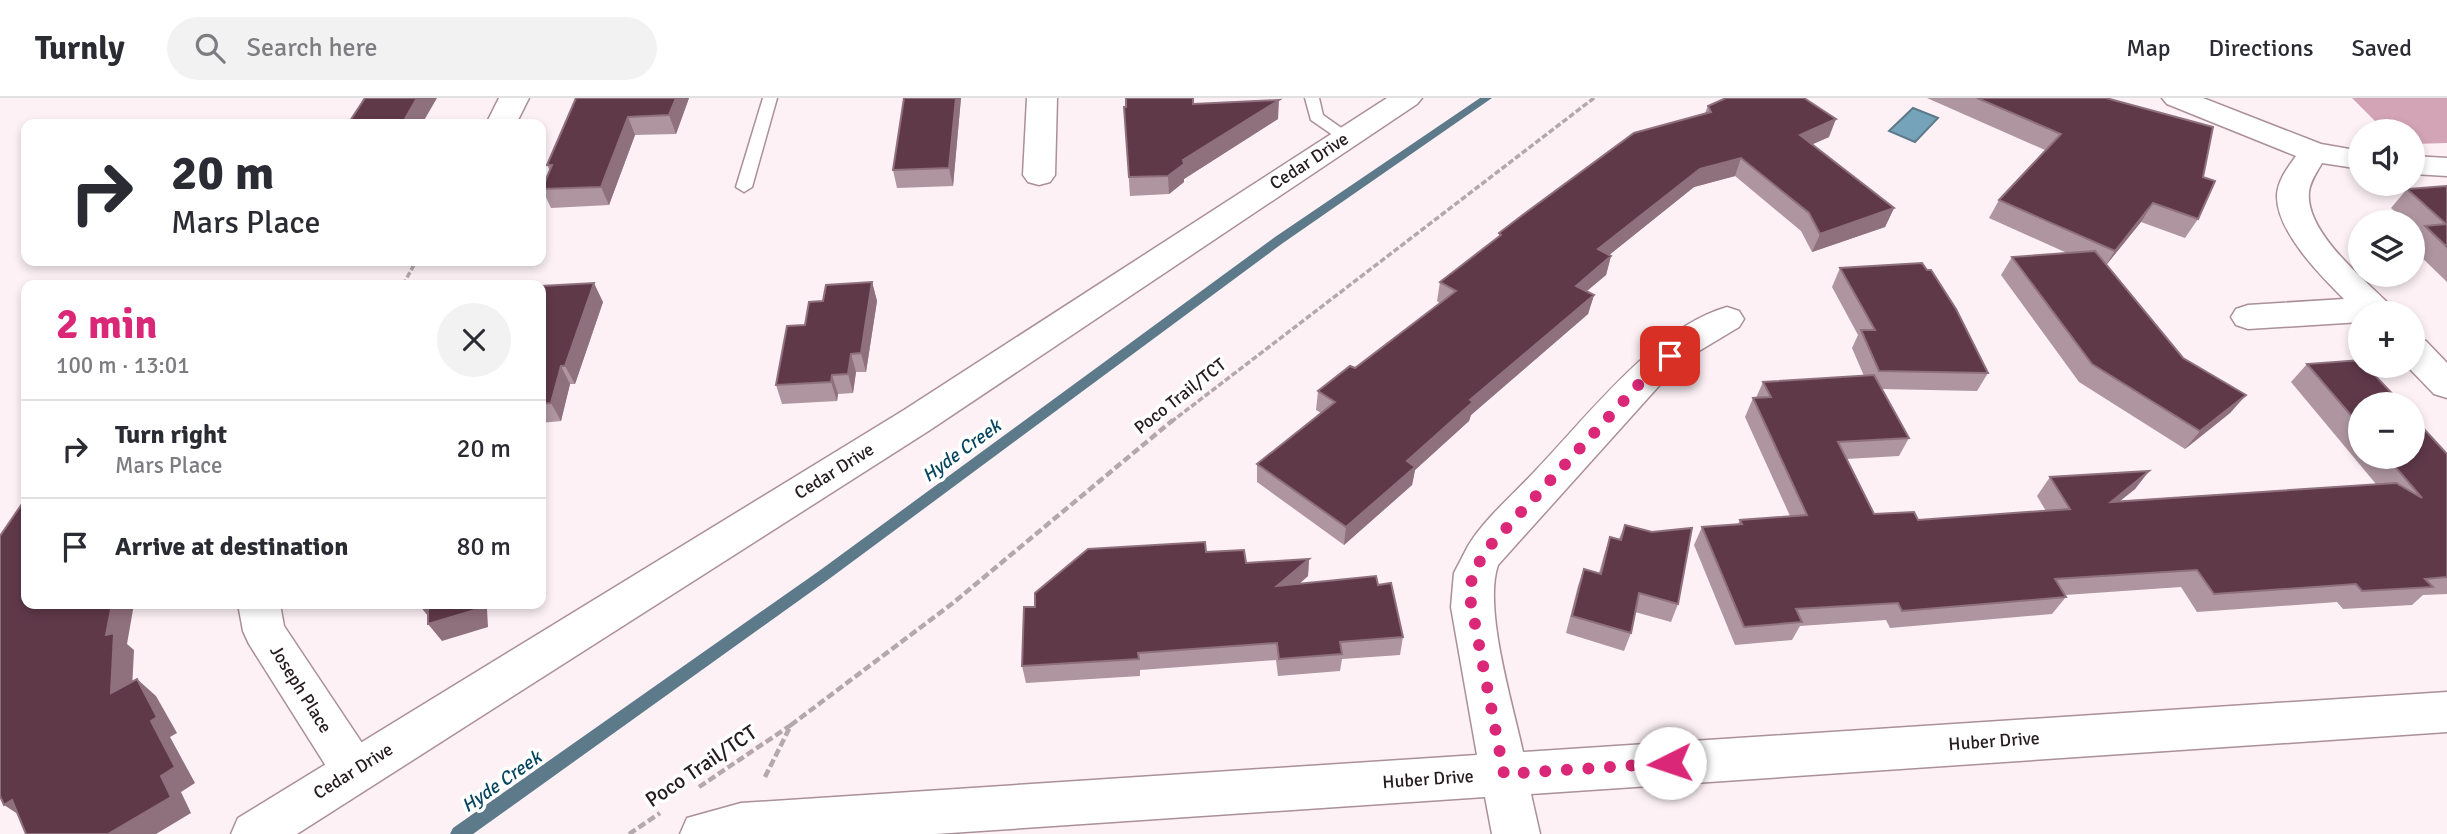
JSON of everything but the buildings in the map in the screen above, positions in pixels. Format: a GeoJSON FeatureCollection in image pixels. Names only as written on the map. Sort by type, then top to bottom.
{"type":"FeatureCollection","features":[{"type":"Feature","properties":{"kind":"street"},"geometry":{"type":"LineString","coordinates":[[504,119],[514,98]]}},
{"type":"Feature","properties":{"kind":"street"},"geometry":{"type":"LineString","coordinates":[[1039,175],[1042,98]]}},
{"type":"Feature","properties":{"kind":"street","name":"Cedar Drive"},"geometry":{"type":"LineString","coordinates":[[255,834],[917,420],[1407,98]]}},
{"type":"Feature","properties":{"kind":"street"},"geometry":{"type":"LineString","coordinates":[[2177,98],[2314,152],[2348,158]]}},
{"type":"Feature","properties":{"kind":"street"},"geometry":{"type":"LineString","coordinates":[[2314,152],[2295,187],[2293,195],[2297,215],[2311,241],[2367,301]]}},
{"type":"Feature","properties":{"kind":"street"},"geometry":{"type":"LineString","coordinates":[[2425,166],[2447,167]]}},
{"type":"Feature","properties":{"kind":"street"},"geometry":{"type":"LineString","coordinates":[[2248,317],[2348,312]]}},
{"type":"Feature","properties":{"kind":"street"},"geometry":{"type":"LineString","coordinates":[[1516,834],[1470,598],[1476,568],[1487,549],[1653,369],[1686,342],[1727,319]]}},
{"type":"Feature","properties":{"kind":"street"},"geometry":{"type":"LineString","coordinates":[[2425,362],[2447,385]]}},
{"type":"Feature","properties":{"kind":"street","name":"Joseph Place"},"geometry":{"type":"LineString","coordinates":[[260,609],[264,631],[354,770]]}},
{"type":"Feature","properties":{"kind":"street","name":"Huber Drive"},"geometry":{"type":"LineString","coordinates":[[700,815],[1504,774],[2447,712]]}},
{"type":"Feature","properties":{"kind":"lane"},"geometry":{"type":"LineString","coordinates":[[744,187],[770,98]]}},
{"type":"Feature","properties":{"kind":"lane"},"geometry":{"type":"LineString","coordinates":[[1312,98],[1316,117],[1345,138]]}},
{"type":"Feature","properties":{"kind":"path","name":"Poco Trail/TCT"},"geometry":{"type":"LineString","coordinates":[[629,834],[700,815],[791,725],[953,603],[1117,464],[1212,389],[1594,98]]}},
{"type":"Feature","properties":{"kind":"path","name":"Poco Trail/TCT"},"geometry":{"type":"LineString","coordinates":[[700,815],[791,725]]}},
{"type":"Feature","properties":{"kind":"shaded area"},"geometry":{"type":"Polygon","coordinates":[[[2352,98],[2447,98],[2447,143],[2425,144],[2425,119],[2373,119],[2352,98]]]}},
{"type":"Feature","properties":{"kind":"water"},"geometry":{"type":"Polygon","coordinates":[[[1913,108],[1938,118],[1915,142],[1889,131],[1913,108]]]}},
{"type":"Feature","properties":{"kind":"waterway","name":"Hyde Creek"},"geometry":{"type":"LineString","coordinates":[[459,834],[824,575],[1279,240],[1487,98]]}},
{"type":"Feature","properties":{"kind":"route"},"geometry":{"type":"LineString","coordinates":[[1670,356],[1653,369],[1487,549],[1472,575],[1470,598],[1504,774],[1670,763]]}}]}
